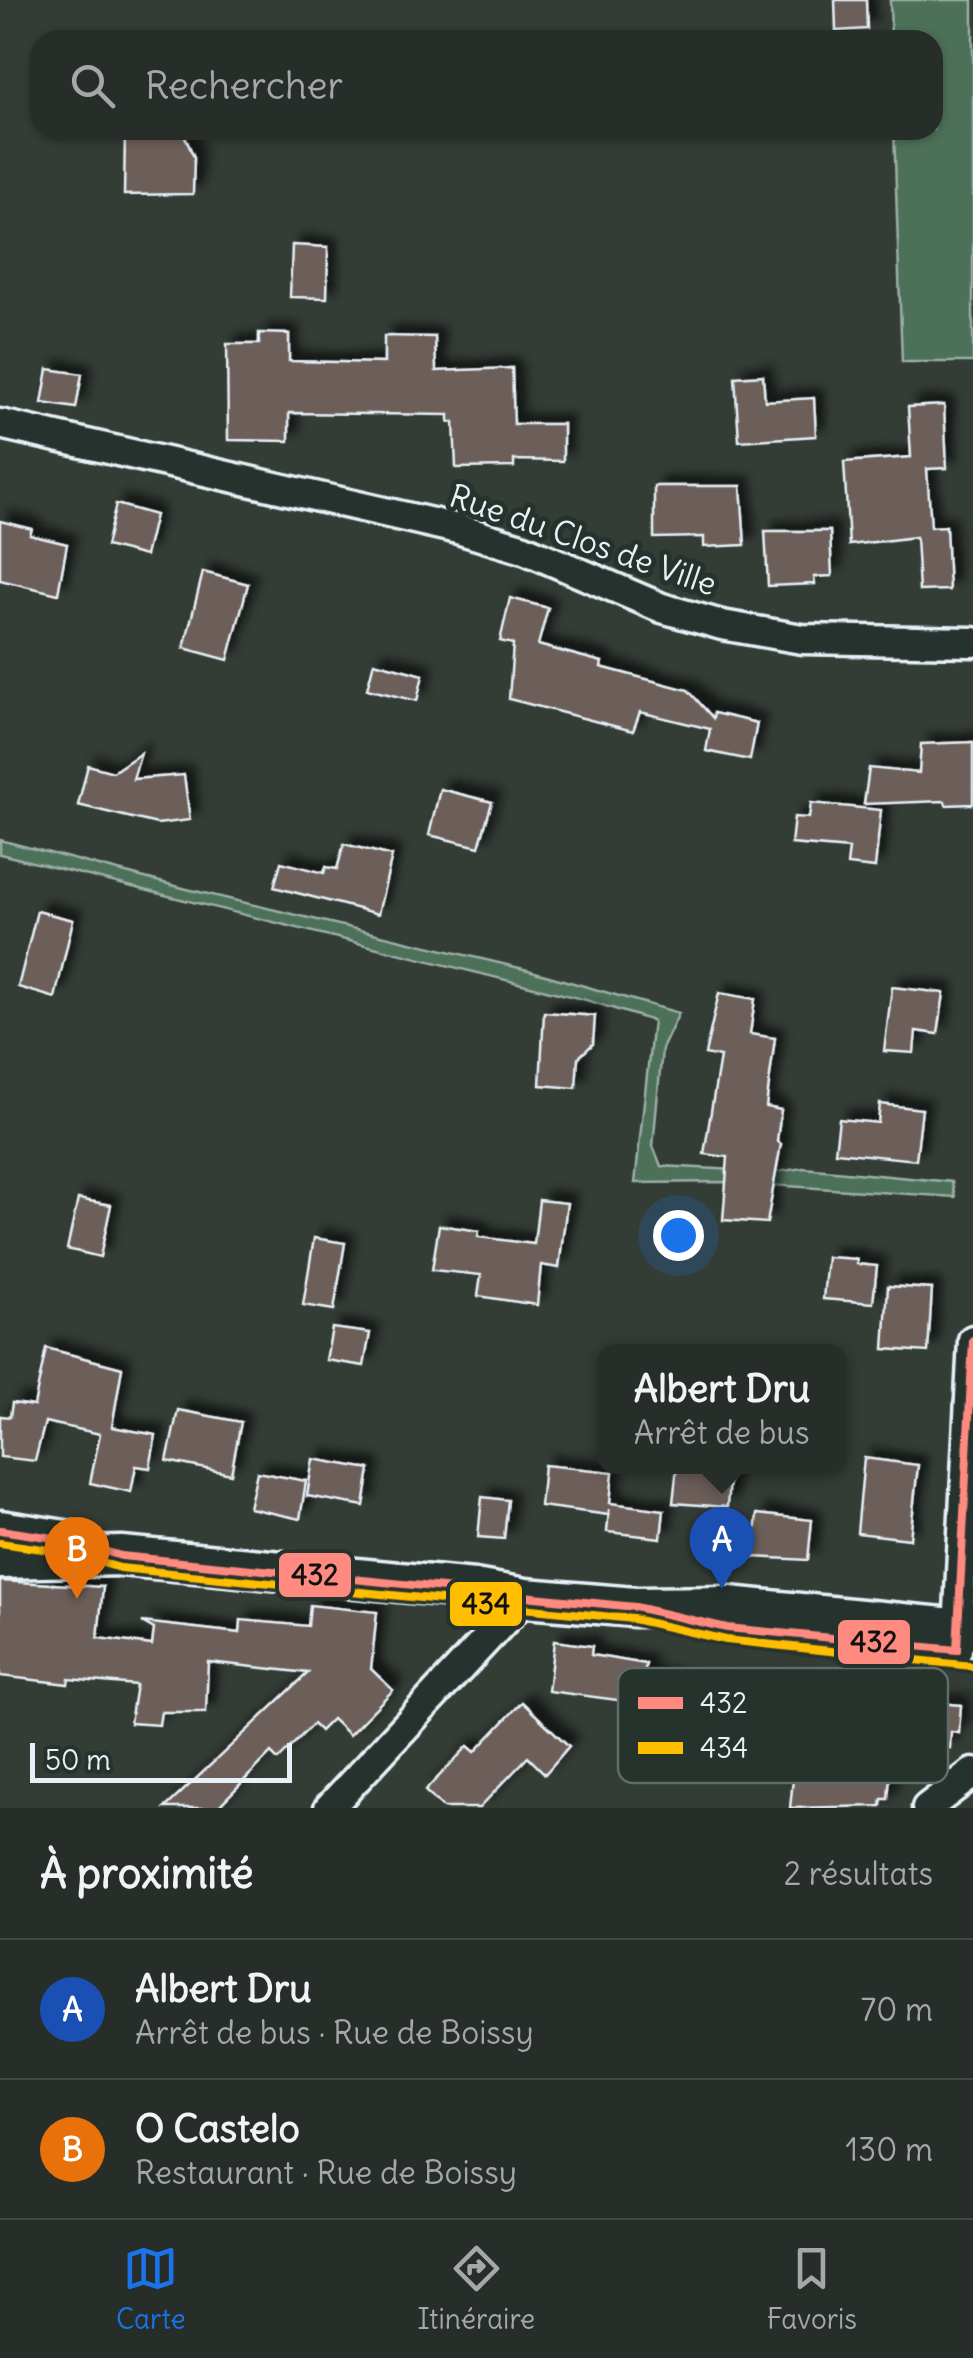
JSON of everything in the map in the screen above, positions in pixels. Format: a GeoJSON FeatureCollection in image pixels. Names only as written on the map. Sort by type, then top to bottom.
{"type":"FeatureCollection","features":[{"type":"Feature","properties":{"kind":"street","name":"Rue du Clos de Ville"},"geometry":{"type":"LineString","coordinates":[[0,424],[458,529],[524,549],[662,608],[722,625],[802,638],[973,642]]}},
{"type":"Feature","properties":{"kind":"street"},"geometry":{"type":"LineString","coordinates":[[0,1558],[121,1556],[635,1606],[728,1628],[965,1640],[963,1570],[973,1340]]}},
{"type":"Feature","properties":{"kind":"street"},"geometry":{"type":"LineString","coordinates":[[0,1530],[67,1540],[121,1556]]}},
{"type":"Feature","properties":{"kind":"street"},"geometry":{"type":"LineString","coordinates":[[329,1808],[525,1598]]}},
{"type":"Feature","properties":{"kind":"street"},"geometry":{"type":"LineString","coordinates":[[927,1808],[973,1773]]}},
{"type":"Feature","properties":{"kind":"green space"},"geometry":{"type":"Polygon","coordinates":[[[890,0],[973,0],[973,362],[902,362],[894,140],[943,140],[943,30],[891,30],[890,0]]]}},
{"type":"Feature","properties":{"kind":"green space"},"geometry":{"type":"Polygon","coordinates":[[[0,840],[528,970],[679,1013],[662,1049],[653,1146],[661,1166],[777,1172],[803,1168],[952,1182],[955,1197],[724,1182],[635,1183],[653,1021],[586,1000],[0,854],[0,840]]]}},
{"type":"Feature","properties":{"kind":"building"},"geometry":{"type":"Polygon","coordinates":[[[835,0],[866,0],[867,29],[836,30],[835,0]]]}},
{"type":"Feature","properties":{"kind":"building"},"geometry":{"type":"Polygon","coordinates":[[[125,140],[186,140],[194,157],[193,194],[124,195],[125,140]]]}},
{"type":"Feature","properties":{"kind":"building"},"geometry":{"type":"Polygon","coordinates":[[[292,245],[328,247],[327,298],[290,297],[292,245]]]}},
{"type":"Feature","properties":{"kind":"building"},"geometry":{"type":"Polygon","coordinates":[[[259,333],[289,334],[289,361],[384,363],[384,336],[435,337],[436,371],[512,368],[514,424],[563,424],[563,461],[514,460],[514,467],[456,468],[454,422],[449,422],[449,415],[289,413],[289,441],[228,440],[227,344],[259,344],[259,333]]]}},
{"type":"Feature","properties":{"kind":"building"},"geometry":{"type":"Polygon","coordinates":[[[48,369],[82,374],[76,408],[42,403],[48,369]]]}},
{"type":"Feature","properties":{"kind":"building"},"geometry":{"type":"Polygon","coordinates":[[[763,375],[765,401],[814,398],[816,436],[739,441],[735,377],[763,375]]]}},
{"type":"Feature","properties":{"kind":"building"},"geometry":{"type":"Polygon","coordinates":[[[944,405],[947,468],[927,469],[931,527],[946,526],[949,590],[919,591],[916,537],[849,545],[844,462],[911,457],[908,407],[944,405]]]}},
{"type":"Feature","properties":{"kind":"building"},"geometry":{"type":"Polygon","coordinates":[[[654,486],[741,486],[745,545],[704,547],[704,537],[654,538],[654,486]]]}},
{"type":"Feature","properties":{"kind":"building"},"geometry":{"type":"Polygon","coordinates":[[[116,504],[155,515],[145,556],[106,546],[116,504]]]}},
{"type":"Feature","properties":{"kind":"building"},"geometry":{"type":"Polygon","coordinates":[[[0,521],[32,529],[30,535],[67,544],[58,594],[0,580],[0,521]]]}},
{"type":"Feature","properties":{"kind":"building"},"geometry":{"type":"Polygon","coordinates":[[[765,531],[830,531],[832,576],[814,577],[815,584],[768,586],[765,531]]]}},
{"type":"Feature","properties":{"kind":"building"},"geometry":{"type":"Polygon","coordinates":[[[203,572],[248,584],[228,660],[184,648],[203,572]]]}},
{"type":"Feature","properties":{"kind":"building"},"geometry":{"type":"Polygon","coordinates":[[[510,598],[548,608],[538,645],[688,690],[713,718],[714,713],[757,723],[750,760],[706,751],[710,729],[640,712],[633,731],[509,699],[513,644],[500,641],[510,598]]]}},
{"type":"Feature","properties":{"kind":"building"},"geometry":{"type":"Polygon","coordinates":[[[374,662],[423,675],[417,701],[367,689],[374,662]]]}},
{"type":"Feature","properties":{"kind":"building"},"geometry":{"type":"Polygon","coordinates":[[[973,742],[973,804],[864,804],[869,768],[919,773],[921,744],[973,742]]]}},
{"type":"Feature","properties":{"kind":"building"},"geometry":{"type":"Polygon","coordinates":[[[141,753],[133,779],[184,775],[190,820],[157,824],[78,805],[88,765],[113,772],[141,753]]]}},
{"type":"Feature","properties":{"kind":"building"},"geometry":{"type":"Polygon","coordinates":[[[440,789],[492,802],[479,847],[429,835],[440,789]]]}},
{"type":"Feature","properties":{"kind":"building"},"geometry":{"type":"Polygon","coordinates":[[[811,803],[881,810],[875,868],[847,865],[849,849],[791,844],[794,817],[809,818],[811,803]]]}},
{"type":"Feature","properties":{"kind":"building"},"geometry":{"type":"Polygon","coordinates":[[[344,844],[392,856],[378,914],[274,887],[281,862],[324,873],[326,867],[337,869],[344,844]]]}},
{"type":"Feature","properties":{"kind":"building"},"geometry":{"type":"Polygon","coordinates":[[[37,911],[73,920],[55,998],[18,987],[37,911]]]}},
{"type":"Feature","properties":{"kind":"building"},"geometry":{"type":"Polygon","coordinates":[[[892,987],[944,993],[938,1034],[916,1031],[914,1053],[884,1051],[892,987]]]}},
{"type":"Feature","properties":{"kind":"building"},"geometry":{"type":"Polygon","coordinates":[[[719,993],[755,999],[750,1034],[775,1038],[766,1107],[781,1110],[777,1141],[781,1144],[767,1223],[723,1220],[728,1157],[704,1154],[720,1057],[705,1054],[719,993]]]}},
{"type":"Feature","properties":{"kind":"building"},"geometry":{"type":"Polygon","coordinates":[[[544,1012],[595,1016],[593,1044],[578,1058],[576,1088],[540,1085],[544,1012]]]}},
{"type":"Feature","properties":{"kind":"building"},"geometry":{"type":"Polygon","coordinates":[[[880,1104],[922,1109],[916,1160],[835,1152],[839,1119],[878,1123],[880,1104]]]}},
{"type":"Feature","properties":{"kind":"building"},"geometry":{"type":"Polygon","coordinates":[[[78,1199],[111,1205],[100,1257],[67,1249],[78,1199]]]}},
{"type":"Feature","properties":{"kind":"building"},"geometry":{"type":"Polygon","coordinates":[[[539,1200],[567,1203],[559,1268],[541,1265],[537,1305],[478,1296],[481,1275],[432,1270],[439,1225],[479,1231],[478,1237],[534,1244],[539,1200]]]}},
{"type":"Feature","properties":{"kind":"building"},"geometry":{"type":"Polygon","coordinates":[[[314,1238],[345,1243],[334,1310],[303,1305],[314,1238]]]}},
{"type":"Feature","properties":{"kind":"building"},"geometry":{"type":"Polygon","coordinates":[[[827,1257],[857,1259],[857,1264],[877,1266],[873,1303],[823,1299],[827,1257]]]}},
{"type":"Feature","properties":{"kind":"building"},"geometry":{"type":"Polygon","coordinates":[[[888,1286],[932,1289],[928,1352],[884,1349],[888,1286]]]}},
{"type":"Feature","properties":{"kind":"building"},"geometry":{"type":"Polygon","coordinates":[[[332,1328],[370,1333],[364,1366],[326,1360],[332,1328]]]}},
{"type":"Feature","properties":{"kind":"building"},"geometry":{"type":"Polygon","coordinates":[[[46,1348],[122,1368],[112,1427],[156,1435],[150,1468],[136,1466],[131,1492],[90,1483],[100,1434],[45,1422],[35,1461],[0,1457],[0,1416],[10,1417],[12,1403],[34,1406],[46,1348]]]}},
{"type":"Feature","properties":{"kind":"building"},"geometry":{"type":"Polygon","coordinates":[[[178,1410],[241,1422],[231,1474],[167,1461],[178,1410]]]}},
{"type":"Feature","properties":{"kind":"building"},"geometry":{"type":"Polygon","coordinates":[[[864,1458],[918,1465],[910,1539],[857,1533],[864,1458]]]}},
{"type":"Feature","properties":{"kind":"building"},"geometry":{"type":"Polygon","coordinates":[[[313,1459],[370,1469],[364,1506],[307,1496],[313,1459]]]}},
{"type":"Feature","properties":{"kind":"building"},"geometry":{"type":"Polygon","coordinates":[[[544,1465],[613,1474],[610,1503],[664,1510],[661,1538],[607,1532],[608,1515],[540,1506],[544,1465]]]}},
{"type":"Feature","properties":{"kind":"building"},"geometry":{"type":"Polygon","coordinates":[[[257,1472],[306,1481],[300,1519],[249,1508],[257,1472]]]}},
{"type":"Feature","properties":{"kind":"building"},"geometry":{"type":"Polygon","coordinates":[[[676,1474],[729,1474],[727,1507],[673,1503],[676,1474]]]}},
{"type":"Feature","properties":{"kind":"building"},"geometry":{"type":"Polygon","coordinates":[[[482,1497],[508,1500],[504,1539],[478,1537],[482,1497]]]}},
{"type":"Feature","properties":{"kind":"building"},"geometry":{"type":"Polygon","coordinates":[[[757,1514],[812,1520],[808,1560],[753,1557],[757,1514]]]}},
{"type":"Feature","properties":{"kind":"building"},"geometry":{"type":"Polygon","coordinates":[[[0,1581],[103,1587],[98,1638],[152,1645],[154,1629],[142,1622],[240,1633],[241,1620],[308,1626],[310,1605],[377,1612],[371,1669],[393,1690],[349,1735],[332,1719],[320,1731],[313,1724],[278,1760],[271,1753],[217,1808],[165,1808],[308,1673],[208,1662],[206,1712],[161,1712],[159,1725],[130,1723],[136,1685],[69,1679],[68,1684],[0,1676],[0,1581]]]}},
{"type":"Feature","properties":{"kind":"building"},"geometry":{"type":"Polygon","coordinates":[[[554,1641],[592,1646],[591,1655],[646,1664],[645,1668],[618,1668],[618,1700],[548,1691],[554,1641]]]}},
{"type":"Feature","properties":{"kind":"building"},"geometry":{"type":"Polygon","coordinates":[[[522,1702],[569,1746],[545,1774],[528,1757],[479,1808],[443,1808],[425,1791],[468,1746],[475,1752],[522,1702]]]}},
{"type":"Feature","properties":{"kind":"building"},"geometry":{"type":"Polygon","coordinates":[[[948,1704],[961,1705],[959,1733],[951,1732],[950,1748],[948,1704]]]}},
{"type":"Feature","properties":{"kind":"building"},"geometry":{"type":"Polygon","coordinates":[[[793,1783],[889,1783],[888,1799],[882,1799],[881,1806],[790,1808],[793,1783]]]}},
{"type":"Feature","properties":{"kind":"transit line","name":"432"},"geometry":{"type":"LineString","coordinates":[[0,1530],[67,1540],[121,1556],[635,1607],[727,1628],[957,1650],[973,1340]]}},
{"type":"Feature","properties":{"kind":"transit line","name":"434"},"geometry":{"type":"LineString","coordinates":[[0,1543],[64,1552],[120,1568],[633,1619],[726,1640],[972,1666]]}},
{"type":"Feature","properties":{"kind":"place","name":"Albert Dru"},"geometry":{"type":"Point","coordinates":[722,1589]}},
{"type":"Feature","properties":{"kind":"place","name":"O Castelo"},"geometry":{"type":"Point","coordinates":[77,1599]}}]}
